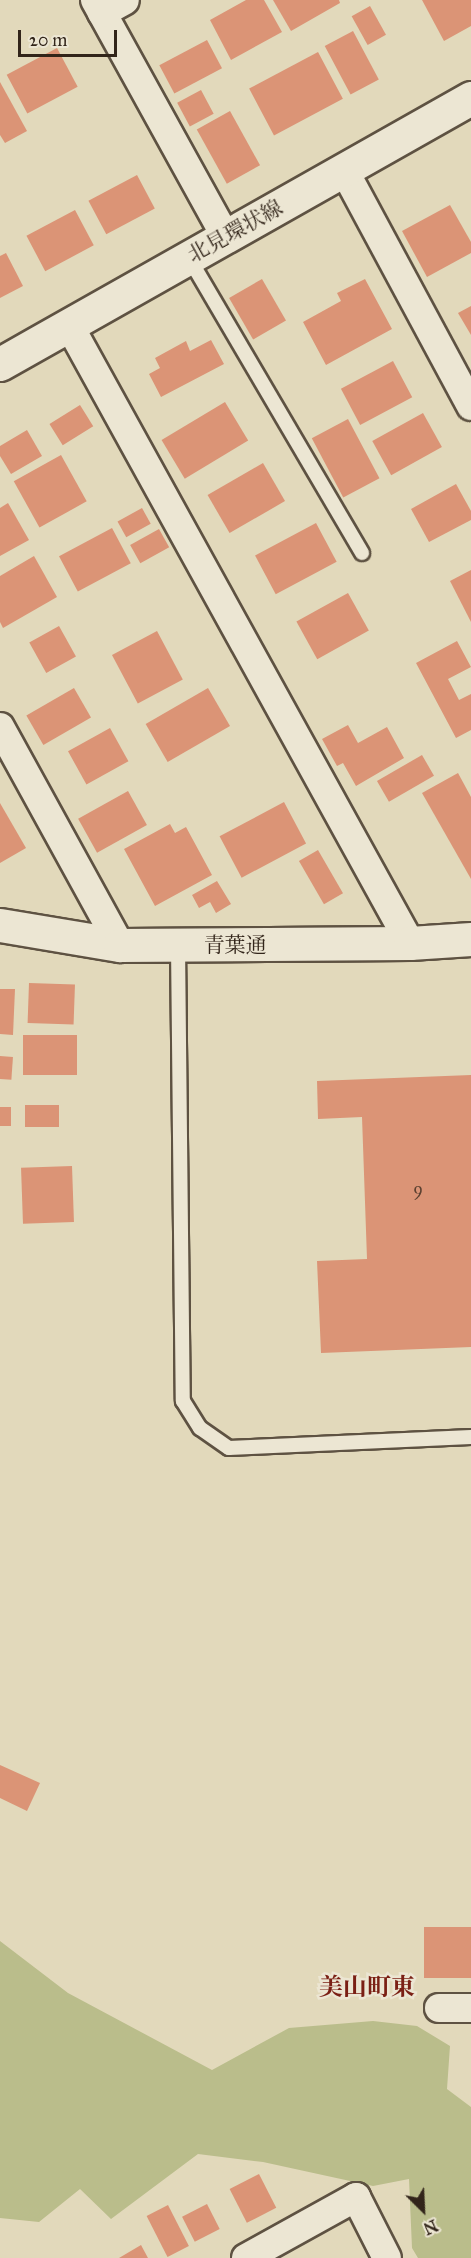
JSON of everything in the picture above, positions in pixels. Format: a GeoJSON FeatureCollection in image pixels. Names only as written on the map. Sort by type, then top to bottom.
{"type":"FeatureCollection","features":[{"type":"Feature","properties":{"kind":"main road","name":"北見環状線"},"geometry":{"type":"LineString","coordinates":[[0,364],[471,98]]}},
{"type":"Feature","properties":{"kind":"main road","name":"青葉通"},"geometry":{"type":"LineString","coordinates":[[0,925],[120,945],[410,943],[471,939]]}},
{"type":"Feature","properties":{"kind":"street"},"geometry":{"type":"LineString","coordinates":[[107,4],[226,237]]}},
{"type":"Feature","properties":{"kind":"street"},"geometry":{"type":"LineString","coordinates":[[344,170],[471,406]]}},
{"type":"Feature","properties":{"kind":"street"},"geometry":{"type":"LineString","coordinates":[[69,325],[410,943]]}},
{"type":"Feature","properties":{"kind":"street"},"geometry":{"type":"LineString","coordinates":[[0,727],[120,945]]}},
{"type":"Feature","properties":{"kind":"street"},"geometry":{"type":"LineString","coordinates":[[439,2008],[471,2008]]}},
{"type":"Feature","properties":{"kind":"street"},"geometry":{"type":"LineString","coordinates":[[246,2258],[356,2197],[387,2258]]}},
{"type":"Feature","properties":{"kind":"lane"},"geometry":{"type":"LineString","coordinates":[[189,258],[362,553]]}},
{"type":"Feature","properties":{"kind":"lane"},"geometry":{"type":"LineString","coordinates":[[178,945],[183,1401],[200,1428],[229,1448],[471,1437]]}},
{"type":"Feature","properties":{"kind":"green space"},"geometry":{"type":"Polygon","coordinates":[[[0,1941],[68,1993],[212,2070],[289,2028],[373,2021],[417,2026],[450,2046],[447,2089],[471,2107],[471,2258],[418,2258],[412,2248],[409,2179],[373,2186],[263,2162],[198,2154],[111,2219],[80,2189],[39,2222],[0,2218],[0,1941]]]}},
{"type":"Feature","properties":{"kind":"building"},"geometry":{"type":"Polygon","coordinates":[[[246,0],[264,0],[282,32],[231,60],[210,20],[246,0]]]}},
{"type":"Feature","properties":{"kind":"building"},"geometry":{"type":"Polygon","coordinates":[[[273,0],[339,0],[340,3],[291,31],[273,0]]]}},
{"type":"Feature","properties":{"kind":"building"},"geometry":{"type":"Polygon","coordinates":[[[422,0],[471,0],[471,26],[444,41],[422,0]]]}},
{"type":"Feature","properties":{"kind":"building"},"geometry":{"type":"Polygon","coordinates":[[[370,6],[386,35],[368,45],[352,16],[370,6]]]}},
{"type":"Feature","properties":{"kind":"building"},"geometry":{"type":"Polygon","coordinates":[[[353,31],[379,80],[351,95],[325,46],[353,31]]]}},
{"type":"Feature","properties":{"kind":"building"},"geometry":{"type":"Polygon","coordinates":[[[207,40],[222,68],[174,94],[159,65],[207,40]]]}},
{"type":"Feature","properties":{"kind":"building"},"geometry":{"type":"Polygon","coordinates":[[[57,48],[78,87],[27,114],[7,75],[57,48]]]}},
{"type":"Feature","properties":{"kind":"building"},"geometry":{"type":"Polygon","coordinates":[[[318,52],[343,99],[274,135],[249,89],[318,52]]]}},
{"type":"Feature","properties":{"kind":"building"},"geometry":{"type":"Polygon","coordinates":[[[0,82],[27,131],[5,143],[0,135],[0,82]]]}},
{"type":"Feature","properties":{"kind":"building"},"geometry":{"type":"Polygon","coordinates":[[[201,90],[214,114],[190,127],[177,103],[201,90]]]}},
{"type":"Feature","properties":{"kind":"building"},"geometry":{"type":"Polygon","coordinates":[[[230,111],[260,165],[227,184],[197,129],[230,111]]]}},
{"type":"Feature","properties":{"kind":"building"},"geometry":{"type":"Polygon","coordinates":[[[137,175],[155,209],[106,234],[88,201],[137,175]]]}},
{"type":"Feature","properties":{"kind":"building"},"geometry":{"type":"Polygon","coordinates":[[[450,205],[471,242],[471,253],[427,277],[402,231],[450,205]]]}},
{"type":"Feature","properties":{"kind":"building"},"geometry":{"type":"Polygon","coordinates":[[[75,210],[94,245],[45,271],[26,236],[75,210]]]}},
{"type":"Feature","properties":{"kind":"building"},"geometry":{"type":"Polygon","coordinates":[[[6,253],[23,286],[0,298],[0,256],[6,253]]]}},
{"type":"Feature","properties":{"kind":"building"},"geometry":{"type":"Polygon","coordinates":[[[262,279],[286,321],[253,340],[229,298],[262,279]]]}},
{"type":"Feature","properties":{"kind":"building"},"geometry":{"type":"Polygon","coordinates":[[[365,279],[392,329],[326,365],[303,322],[341,301],[337,293],[365,279]]]}},
{"type":"Feature","properties":{"kind":"building"},"geometry":{"type":"Polygon","coordinates":[[[471,306],[471,335],[458,313],[471,306]]]}},
{"type":"Feature","properties":{"kind":"building"},"geometry":{"type":"Polygon","coordinates":[[[211,340],[224,364],[161,397],[149,374],[160,368],[155,358],[186,341],[190,351],[211,340]]]}},
{"type":"Feature","properties":{"kind":"building"},"geometry":{"type":"Polygon","coordinates":[[[393,361],[412,397],[360,425],[341,389],[393,361]]]}},
{"type":"Feature","properties":{"kind":"building"},"geometry":{"type":"Polygon","coordinates":[[[225,402],[248,441],[185,479],[162,440],[225,402]]]}},
{"type":"Feature","properties":{"kind":"building"},"geometry":{"type":"Polygon","coordinates":[[[80,405],[93,426],[63,445],[49,424],[80,405]]]}},
{"type":"Feature","properties":{"kind":"building"},"geometry":{"type":"Polygon","coordinates":[[[423,413],[442,447],[391,475],[372,441],[423,413]]]}},
{"type":"Feature","properties":{"kind":"building"},"geometry":{"type":"Polygon","coordinates":[[[348,419],[379,478],[343,497],[312,438],[348,419]]]}},
{"type":"Feature","properties":{"kind":"building"},"geometry":{"type":"Polygon","coordinates":[[[27,430],[42,456],[11,474],[0,456],[0,446],[27,430]]]}},
{"type":"Feature","properties":{"kind":"building"},"geometry":{"type":"Polygon","coordinates":[[[61,455],[87,501],[39,528],[14,481],[61,455]]]}},
{"type":"Feature","properties":{"kind":"building"},"geometry":{"type":"Polygon","coordinates":[[[263,463],[285,501],[230,533],[208,495],[263,463]]]}},
{"type":"Feature","properties":{"kind":"building"},"geometry":{"type":"Polygon","coordinates":[[[456,484],[471,511],[471,520],[429,542],[411,509],[456,484]]]}},
{"type":"Feature","properties":{"kind":"building"},"geometry":{"type":"Polygon","coordinates":[[[8,503],[29,540],[0,556],[0,508],[8,503]]]}},
{"type":"Feature","properties":{"kind":"building"},"geometry":{"type":"Polygon","coordinates":[[[142,508],[151,524],[126,537],[118,522],[142,508]]]}},
{"type":"Feature","properties":{"kind":"building"},"geometry":{"type":"Polygon","coordinates":[[[316,523],[337,562],[276,594],[255,555],[316,523]]]}},
{"type":"Feature","properties":{"kind":"building"},"geometry":{"type":"Polygon","coordinates":[[[112,528],[131,563],[78,591],[59,556],[112,528]]]}},
{"type":"Feature","properties":{"kind":"building"},"geometry":{"type":"Polygon","coordinates":[[[159,529],[169,547],[140,563],[130,545],[159,529]]]}},
{"type":"Feature","properties":{"kind":"building"},"geometry":{"type":"Polygon","coordinates":[[[34,556],[57,597],[3,628],[0,622],[0,576],[34,556]]]}},
{"type":"Feature","properties":{"kind":"building"},"geometry":{"type":"Polygon","coordinates":[[[471,570],[471,622],[450,581],[471,570]]]}},
{"type":"Feature","properties":{"kind":"building"},"geometry":{"type":"Polygon","coordinates":[[[348,593],[369,631],[317,659],[296,622],[348,593]]]}},
{"type":"Feature","properties":{"kind":"building"},"geometry":{"type":"Polygon","coordinates":[[[59,626],[76,657],[46,673],[29,642],[59,626]]]}},
{"type":"Feature","properties":{"kind":"building"},"geometry":{"type":"Polygon","coordinates":[[[157,631],[183,680],[138,704],[112,655],[157,631]]]}},
{"type":"Feature","properties":{"kind":"building"},"geometry":{"type":"Polygon","coordinates":[[[457,641],[471,667],[448,679],[459,700],[471,694],[471,730],[456,738],[416,663],[457,641]]]}},
{"type":"Feature","properties":{"kind":"building"},"geometry":{"type":"Polygon","coordinates":[[[74,688],[91,717],[43,745],[26,716],[74,688]]]}},
{"type":"Feature","properties":{"kind":"building"},"geometry":{"type":"Polygon","coordinates":[[[208,688],[230,726],[168,762],[146,724],[208,688]]]}},
{"type":"Feature","properties":{"kind":"building"},"geometry":{"type":"Polygon","coordinates":[[[348,725],[358,743],[387,727],[404,758],[356,786],[343,763],[337,766],[322,739],[348,725]]]}},
{"type":"Feature","properties":{"kind":"building"},"geometry":{"type":"Polygon","coordinates":[[[110,728],[128,761],[86,785],[68,751],[110,728]]]}},
{"type":"Feature","properties":{"kind":"building"},"geometry":{"type":"Polygon","coordinates":[[[422,755],[434,776],[389,802],[377,781],[422,755]]]}},
{"type":"Feature","properties":{"kind":"building"},"geometry":{"type":"Polygon","coordinates":[[[458,773],[471,797],[471,879],[422,793],[458,773]]]}},
{"type":"Feature","properties":{"kind":"building"},"geometry":{"type":"Polygon","coordinates":[[[128,791],[147,825],[97,853],[78,819],[128,791]]]}},
{"type":"Feature","properties":{"kind":"building"},"geometry":{"type":"Polygon","coordinates":[[[284,802],[306,843],[242,878],[220,836],[284,802]]]}},
{"type":"Feature","properties":{"kind":"building"},"geometry":{"type":"Polygon","coordinates":[[[0,803],[26,848],[0,863],[0,803]]]}},
{"type":"Feature","properties":{"kind":"building"},"geometry":{"type":"Polygon","coordinates":[[[170,824],[175,833],[186,827],[212,875],[155,906],[124,849],[170,824]]]}},
{"type":"Feature","properties":{"kind":"building"},"geometry":{"type":"Polygon","coordinates":[[[318,850],[343,893],[324,904],[299,861],[318,850]]]}},
{"type":"Feature","properties":{"kind":"building"},"geometry":{"type":"Polygon","coordinates":[[[217,881],[231,904],[216,913],[210,902],[199,908],[192,895],[217,881]]]}},
{"type":"Feature","properties":{"kind":"building"},"geometry":{"type":"Polygon","coordinates":[[[29,983],[75,985],[74,1025],[28,1023],[29,983]]]}},
{"type":"Feature","properties":{"kind":"building"},"geometry":{"type":"Polygon","coordinates":[[[0,989],[15,989],[13,1035],[0,1034],[0,989]]]}},
{"type":"Feature","properties":{"kind":"building"},"geometry":{"type":"Polygon","coordinates":[[[23,1035],[77,1035],[77,1075],[23,1075],[23,1035]]]}},
{"type":"Feature","properties":{"kind":"building"},"geometry":{"type":"Polygon","coordinates":[[[0,1056],[13,1057],[11,1080],[0,1079],[0,1056]]]}},
{"type":"Feature","properties":{"kind":"building"},"geometry":{"type":"Polygon","coordinates":[[[471,1075],[471,1347],[321,1353],[317,1261],[367,1259],[362,1117],[318,1119],[317,1081],[471,1075]]]}},
{"type":"Feature","properties":{"kind":"building"},"geometry":{"type":"Polygon","coordinates":[[[25,1105],[59,1105],[59,1127],[25,1127],[25,1105]]]}},
{"type":"Feature","properties":{"kind":"building"},"geometry":{"type":"Polygon","coordinates":[[[0,1107],[11,1107],[11,1126],[0,1126],[0,1107]]]}},
{"type":"Feature","properties":{"kind":"building"},"geometry":{"type":"Polygon","coordinates":[[[72,1166],[74,1222],[23,1224],[21,1168],[72,1166]]]}},
{"type":"Feature","properties":{"kind":"building"},"geometry":{"type":"Polygon","coordinates":[[[0,1765],[40,1783],[27,1811],[0,1798],[0,1765]]]}},
{"type":"Feature","properties":{"kind":"building"},"geometry":{"type":"Polygon","coordinates":[[[424,1927],[471,1927],[471,1978],[424,1978],[424,1927]]]}},
{"type":"Feature","properties":{"kind":"building"},"geometry":{"type":"Polygon","coordinates":[[[259,2174],[276,2208],[247,2223],[230,2189],[259,2174]]]}},
{"type":"Feature","properties":{"kind":"building"},"geometry":{"type":"Polygon","coordinates":[[[207,2204],[220,2229],[195,2242],[182,2217],[207,2204]]]}},
{"type":"Feature","properties":{"kind":"building"},"geometry":{"type":"Polygon","coordinates":[[[168,2205],[189,2246],[167,2257],[147,2216],[168,2205]]]}},
{"type":"Feature","properties":{"kind":"building"},"geometry":{"type":"Polygon","coordinates":[[[141,2245],[148,2258],[119,2258],[141,2245]]]}},
{"type":"Feature","properties":{"kind":"district","name":"美山町東"},"geometry":{"type":"Point","coordinates":[367,1988]}}]}
